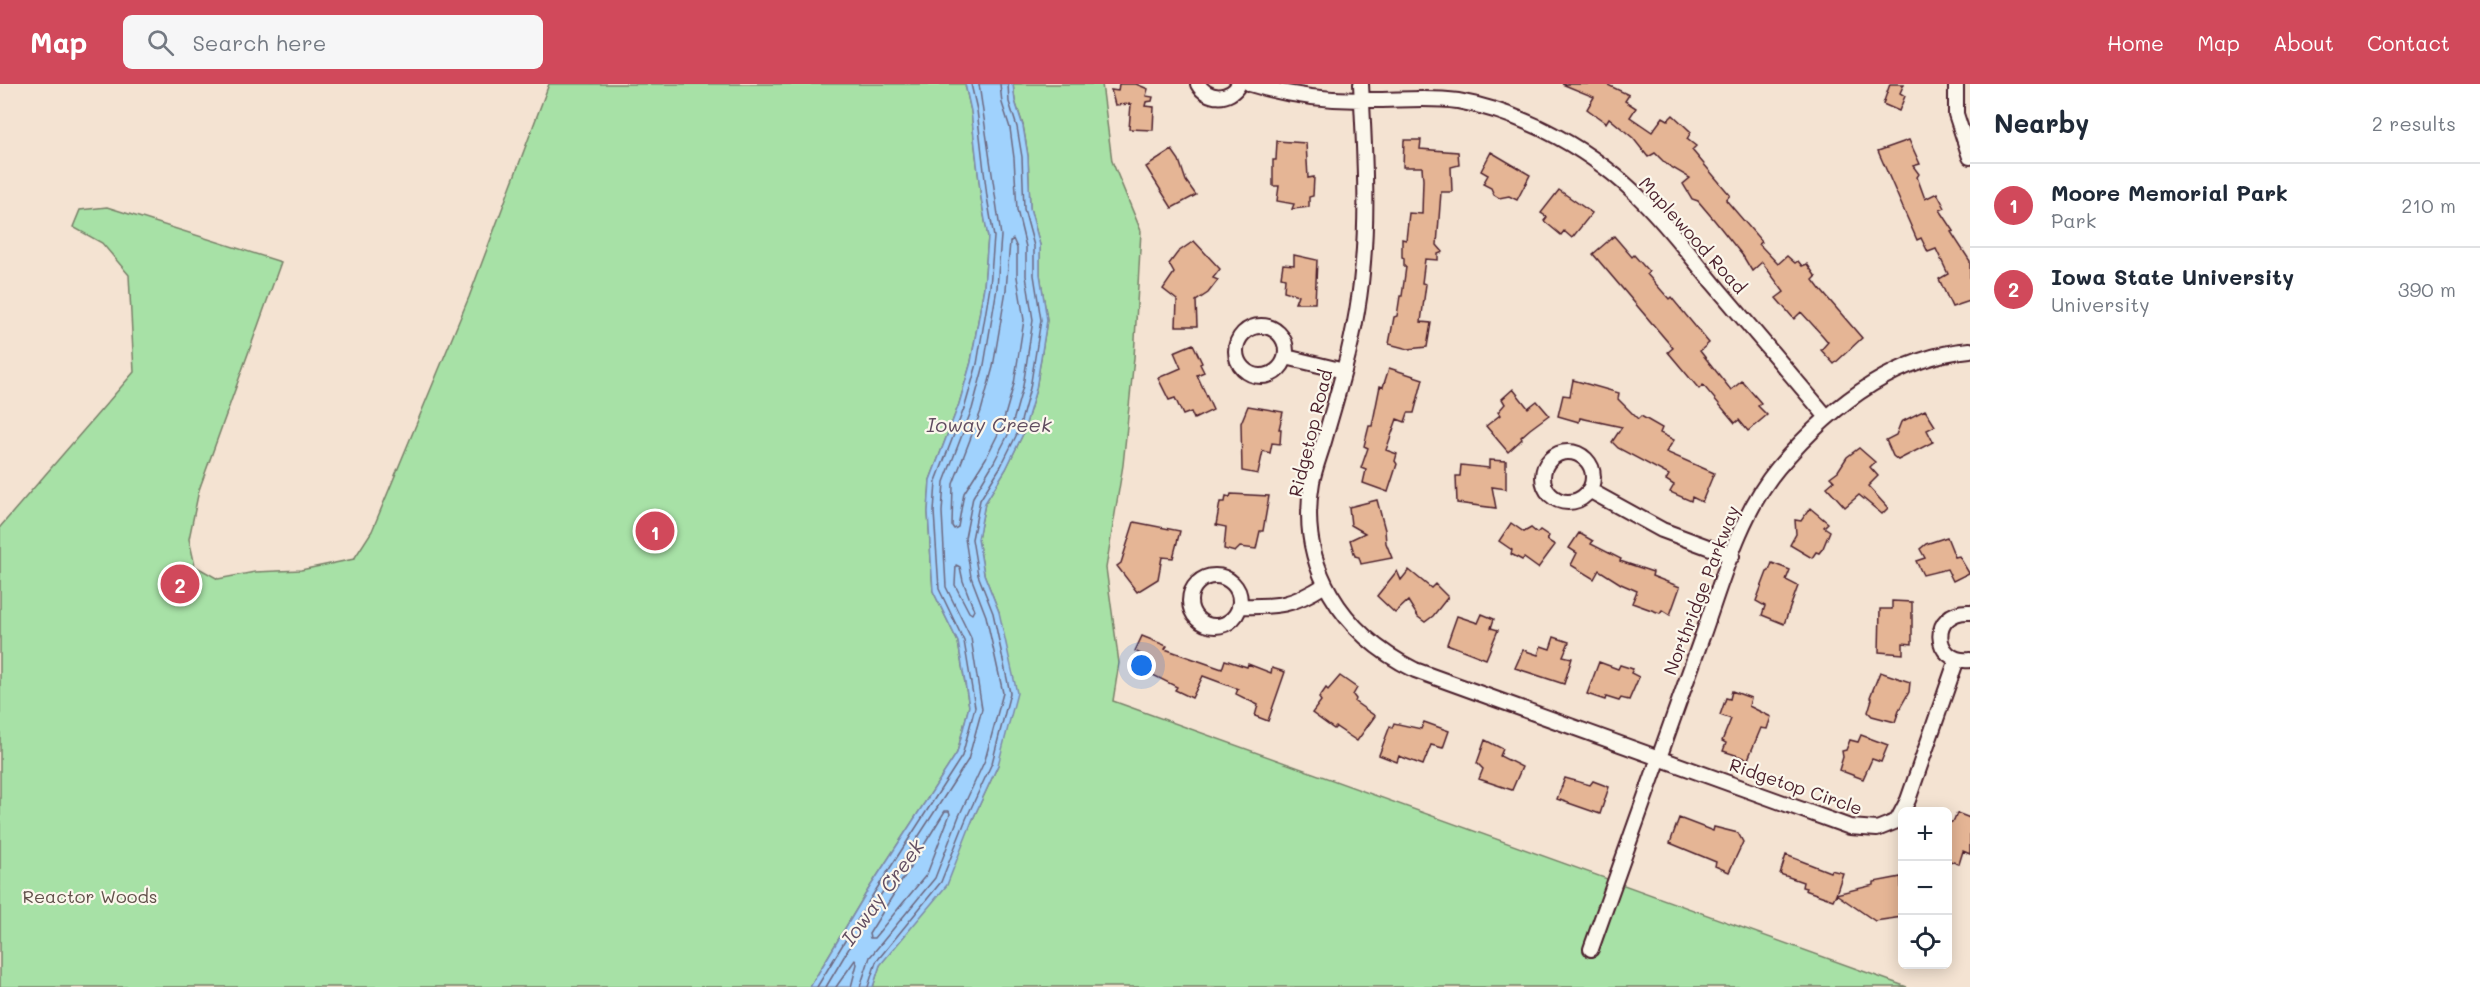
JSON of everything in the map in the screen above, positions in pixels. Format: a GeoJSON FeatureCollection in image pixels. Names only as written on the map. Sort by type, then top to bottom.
{"type":"FeatureCollection","features":[{"type":"Feature","properties":{"kind":"street"},"geometry":{"type":"LineString","coordinates":[[1198,84],[1207,94],[1215,97],[1231,94],[1239,84]]}},
{"type":"Feature","properties":{"kind":"street","name":"Maplewood Road"},"geometry":{"type":"LineString","coordinates":[[1250,84],[1273,91],[1362,100],[1409,98],[1458,101],[1508,115],[1558,137],[1597,162],[1643,201],[1826,417]]}},
{"type":"Feature","properties":{"kind":"street","name":"Ridgetop Road"},"geometry":{"type":"LineString","coordinates":[[1361,84],[1367,211],[1357,310],[1344,371],[1312,482],[1309,511],[1316,558],[1325,585],[1347,620],[1363,637],[1389,657],[1415,670],[1658,757]]}},
{"type":"Feature","properties":{"kind":"street"},"geometry":{"type":"LineString","coordinates":[[1956,84],[1956,114],[1970,157]]}},
{"type":"Feature","properties":{"kind":"street","name":"Northridge Parkway"},"geometry":{"type":"LineString","coordinates":[[1591,950],[1731,556],[1753,505],[1777,469],[1826,417],[1866,386],[1951,351],[1970,350]]}},
{"type":"Feature","properties":{"kind":"street"},"geometry":{"type":"LineString","coordinates":[[1286,357],[1344,371]]}},
{"type":"Feature","properties":{"kind":"street"},"geometry":{"type":"LineString","coordinates":[[1589,490],[1662,530],[1731,556]]}},
{"type":"Feature","properties":{"kind":"street"},"geometry":{"type":"LineString","coordinates":[[1239,606],[1272,607],[1304,598],[1325,585]]}},
{"type":"Feature","properties":{"kind":"street","name":"Ridgetop Circle"},"geometry":{"type":"LineString","coordinates":[[1658,757],[1851,827],[1876,830],[1897,821],[1908,800],[1963,660],[1944,649],[1940,633],[1942,625],[1954,614],[1970,612]]}},
{"type":"Feature","properties":{"kind":"green space","name":"Reactor Woods"},"geometry":{"type":"Polygon","coordinates":[[[549,84],[965,84],[971,111],[988,237],[984,287],[971,362],[959,404],[930,480],[928,512],[933,591],[958,642],[969,706],[957,753],[868,890],[810,987],[0,987],[0,527],[134,372],[129,275],[102,243],[73,227],[80,210],[107,207],[281,262],[199,490],[189,539],[195,566],[218,579],[255,572],[301,570],[354,559],[372,531],[469,297],[549,84]]]}},
{"type":"Feature","properties":{"kind":"green space"},"geometry":{"type":"Polygon","coordinates":[[[1013,84],[1102,84],[1112,161],[1141,231],[1134,358],[1123,465],[1106,568],[1119,663],[1113,701],[1907,987],[873,987],[880,965],[908,930],[972,821],[998,765],[999,612],[984,574],[978,539],[985,503],[1006,469],[1023,434],[1036,389],[1047,320],[1040,274],[1040,245],[1030,208],[1028,156],[1013,84]]]}},
{"type":"Feature","properties":{"kind":"water","name":"Ioway Creek"},"geometry":{"type":"Polygon","coordinates":[[[965,84],[1013,84],[1028,156],[1030,208],[1040,245],[1040,274],[1047,320],[1036,389],[1023,434],[1006,469],[985,503],[978,539],[984,574],[999,612],[1017,693],[998,765],[972,821],[947,885],[880,965],[873,987],[810,987],[868,890],[957,753],[969,706],[958,642],[933,591],[928,512],[930,480],[959,404],[971,362],[984,287],[988,237],[971,111],[965,84]]]}},
{"type":"Feature","properties":{"kind":"building"},"geometry":{"type":"Polygon","coordinates":[[[1119,84],[1136,84],[1148,89],[1146,96],[1153,97],[1152,101],[1146,102],[1145,106],[1154,107],[1153,130],[1129,129],[1131,104],[1115,105],[1111,90],[1118,91],[1119,84]]]}},
{"type":"Feature","properties":{"kind":"building"},"geometry":{"type":"Polygon","coordinates":[[[1562,84],[1606,84],[1629,95],[1625,101],[1636,108],[1630,117],[1652,132],[1663,117],[1668,120],[1673,115],[1691,132],[1687,139],[1696,146],[1692,150],[1730,195],[1726,200],[1762,242],[1759,244],[1778,264],[1787,256],[1795,263],[1798,261],[1802,266],[1807,264],[1816,277],[1813,280],[1862,338],[1834,364],[1821,350],[1828,342],[1823,336],[1801,312],[1794,319],[1776,298],[1784,292],[1762,262],[1752,271],[1715,221],[1698,201],[1692,199],[1683,184],[1690,178],[1666,164],[1655,153],[1648,157],[1633,138],[1609,118],[1606,123],[1587,109],[1594,97],[1562,84]]]}},
{"type":"Feature","properties":{"kind":"building"},"geometry":{"type":"Polygon","coordinates":[[[1890,84],[1904,84],[1900,93],[1905,96],[1899,111],[1883,104],[1890,84]]]}},
{"type":"Feature","properties":{"kind":"building"},"geometry":{"type":"Polygon","coordinates":[[[1404,140],[1421,140],[1420,149],[1458,152],[1459,165],[1451,167],[1452,192],[1441,192],[1437,245],[1443,252],[1438,254],[1438,260],[1425,259],[1422,283],[1426,284],[1421,322],[1431,323],[1427,347],[1408,349],[1389,344],[1394,317],[1397,316],[1400,296],[1402,296],[1406,267],[1404,267],[1402,257],[1402,239],[1406,240],[1409,213],[1422,214],[1422,167],[1403,167],[1404,140]]]}},
{"type":"Feature","properties":{"kind":"building"},"geometry":{"type":"Polygon","coordinates":[[[1909,140],[1920,164],[1913,166],[1919,174],[1917,177],[1925,199],[1937,193],[1945,208],[1940,210],[1970,261],[1970,301],[1952,307],[1939,279],[1948,274],[1936,249],[1928,252],[1921,238],[1917,240],[1878,151],[1909,140]]]}},
{"type":"Feature","properties":{"kind":"building"},"geometry":{"type":"Polygon","coordinates":[[[1277,141],[1306,143],[1308,178],[1314,177],[1313,196],[1309,197],[1309,207],[1292,209],[1294,204],[1277,201],[1279,186],[1273,186],[1273,160],[1276,160],[1277,141]]]}},
{"type":"Feature","properties":{"kind":"building"},"geometry":{"type":"Polygon","coordinates":[[[1172,150],[1179,160],[1186,181],[1196,195],[1172,208],[1146,167],[1172,150]]]}},
{"type":"Feature","properties":{"kind":"building"},"geometry":{"type":"Polygon","coordinates":[[[1491,152],[1530,175],[1517,200],[1509,196],[1499,198],[1494,195],[1491,188],[1483,184],[1488,175],[1481,171],[1491,152]]]}},
{"type":"Feature","properties":{"kind":"building"},"geometry":{"type":"Polygon","coordinates":[[[1559,190],[1592,213],[1572,238],[1564,231],[1561,235],[1544,221],[1547,217],[1541,213],[1559,190]]]}},
{"type":"Feature","properties":{"kind":"building"},"geometry":{"type":"Polygon","coordinates":[[[1614,236],[1632,257],[1634,255],[1649,272],[1647,274],[1669,299],[1671,297],[1709,343],[1700,351],[1731,390],[1742,381],[1761,403],[1758,406],[1767,415],[1748,431],[1739,420],[1735,423],[1703,385],[1699,389],[1668,352],[1673,348],[1593,254],[1614,236]]]}},
{"type":"Feature","properties":{"kind":"building"},"geometry":{"type":"Polygon","coordinates":[[[1194,241],[1220,269],[1213,278],[1218,280],[1208,293],[1196,301],[1197,326],[1176,326],[1177,300],[1163,289],[1174,273],[1169,264],[1178,252],[1194,241]]]}},
{"type":"Feature","properties":{"kind":"building"},"geometry":{"type":"Polygon","coordinates":[[[1294,255],[1317,260],[1315,303],[1295,303],[1298,295],[1284,291],[1285,278],[1281,277],[1283,264],[1294,265],[1294,255]]]}},
{"type":"Feature","properties":{"kind":"building"},"geometry":{"type":"Polygon","coordinates":[[[1193,344],[1204,372],[1197,375],[1213,410],[1194,419],[1191,412],[1183,415],[1175,398],[1169,400],[1158,378],[1181,368],[1174,352],[1193,344]]]}},
{"type":"Feature","properties":{"kind":"building"},"geometry":{"type":"Polygon","coordinates":[[[1389,368],[1423,379],[1414,413],[1408,413],[1405,422],[1397,419],[1386,450],[1397,454],[1395,461],[1397,464],[1388,492],[1363,483],[1366,470],[1361,468],[1368,448],[1364,446],[1369,426],[1372,426],[1380,386],[1383,387],[1389,368]]]}},
{"type":"Feature","properties":{"kind":"building"},"geometry":{"type":"Polygon","coordinates":[[[1573,380],[1619,393],[1618,399],[1638,419],[1641,416],[1662,428],[1660,433],[1674,440],[1666,452],[1714,473],[1702,502],[1692,497],[1691,501],[1670,492],[1674,485],[1666,480],[1669,475],[1618,448],[1612,442],[1622,427],[1580,418],[1579,422],[1558,416],[1563,395],[1570,396],[1573,380]]]}},
{"type":"Feature","properties":{"kind":"building"},"geometry":{"type":"Polygon","coordinates":[[[1513,389],[1528,408],[1537,401],[1549,415],[1521,437],[1522,439],[1508,452],[1486,426],[1500,415],[1498,412],[1505,404],[1502,399],[1513,389]]]}},
{"type":"Feature","properties":{"kind":"building"},"geometry":{"type":"Polygon","coordinates":[[[1248,406],[1283,412],[1279,429],[1281,429],[1280,444],[1272,443],[1270,453],[1263,451],[1258,474],[1242,471],[1241,423],[1248,406]]]}},
{"type":"Feature","properties":{"kind":"building"},"geometry":{"type":"Polygon","coordinates":[[[1925,410],[1935,426],[1927,430],[1933,442],[1898,460],[1893,456],[1886,440],[1896,435],[1901,422],[1925,410]]]}},
{"type":"Feature","properties":{"kind":"building"},"geometry":{"type":"Polygon","coordinates":[[[1859,448],[1875,462],[1870,467],[1878,476],[1868,486],[1888,508],[1882,514],[1859,495],[1845,507],[1827,487],[1834,481],[1830,477],[1838,471],[1847,457],[1859,448]]]}},
{"type":"Feature","properties":{"kind":"building"},"geometry":{"type":"Polygon","coordinates":[[[1489,460],[1506,461],[1506,489],[1492,487],[1496,508],[1457,503],[1456,476],[1460,476],[1461,465],[1489,468],[1489,460]]]}},
{"type":"Feature","properties":{"kind":"building"},"geometry":{"type":"Polygon","coordinates":[[[1231,494],[1269,496],[1263,531],[1260,531],[1256,549],[1240,547],[1235,552],[1224,549],[1226,527],[1216,525],[1220,502],[1225,502],[1226,496],[1230,497],[1231,494]]]}},
{"type":"Feature","properties":{"kind":"building"},"geometry":{"type":"Polygon","coordinates":[[[1377,500],[1386,543],[1392,558],[1361,564],[1359,557],[1355,556],[1350,540],[1365,533],[1351,525],[1349,507],[1377,500]]]}},
{"type":"Feature","properties":{"kind":"building"},"geometry":{"type":"Polygon","coordinates":[[[1810,508],[1828,523],[1824,527],[1830,531],[1823,548],[1812,558],[1790,545],[1796,534],[1795,520],[1801,521],[1810,508]]]}},
{"type":"Feature","properties":{"kind":"building"},"geometry":{"type":"Polygon","coordinates":[[[1134,522],[1180,531],[1173,558],[1162,557],[1158,579],[1137,592],[1117,566],[1121,563],[1134,522]]]}},
{"type":"Feature","properties":{"kind":"building"},"geometry":{"type":"Polygon","coordinates":[[[1511,523],[1524,532],[1531,528],[1537,533],[1540,530],[1549,536],[1547,540],[1555,545],[1538,568],[1524,558],[1522,560],[1511,554],[1512,550],[1499,541],[1511,523]]]}},
{"type":"Feature","properties":{"kind":"building"},"geometry":{"type":"Polygon","coordinates":[[[1579,533],[1593,541],[1591,544],[1621,559],[1620,561],[1653,572],[1652,576],[1680,587],[1670,615],[1662,610],[1660,613],[1632,603],[1637,591],[1599,570],[1594,579],[1571,565],[1577,553],[1569,548],[1579,533]]]}},
{"type":"Feature","properties":{"kind":"building"},"geometry":{"type":"Polygon","coordinates":[[[1947,537],[1955,557],[1959,556],[1969,573],[1953,581],[1947,569],[1923,575],[1916,561],[1925,558],[1920,549],[1926,544],[1947,537]]]}},
{"type":"Feature","properties":{"kind":"building"},"geometry":{"type":"Polygon","coordinates":[[[1772,563],[1790,570],[1786,580],[1798,586],[1784,624],[1762,615],[1765,606],[1756,601],[1772,563]]]}},
{"type":"Feature","properties":{"kind":"building"},"geometry":{"type":"Polygon","coordinates":[[[1409,570],[1431,588],[1435,584],[1448,597],[1433,616],[1425,622],[1418,617],[1408,601],[1395,613],[1377,596],[1397,571],[1401,580],[1409,570]]]}},
{"type":"Feature","properties":{"kind":"building"},"geometry":{"type":"Polygon","coordinates":[[[1892,601],[1912,602],[1912,644],[1903,643],[1903,654],[1879,652],[1880,609],[1892,609],[1892,601]]]}},
{"type":"Feature","properties":{"kind":"building"},"geometry":{"type":"Polygon","coordinates":[[[1482,614],[1494,619],[1491,628],[1498,630],[1486,659],[1447,644],[1457,616],[1478,623],[1482,614]]]}},
{"type":"Feature","properties":{"kind":"building"},"geometry":{"type":"Polygon","coordinates":[[[1142,636],[1167,646],[1165,649],[1222,669],[1225,660],[1247,667],[1248,664],[1271,673],[1272,668],[1285,672],[1268,721],[1255,716],[1258,705],[1236,694],[1238,689],[1203,676],[1192,698],[1175,690],[1177,687],[1139,668],[1144,656],[1135,651],[1142,636]]]}},
{"type":"Feature","properties":{"kind":"building"},"geometry":{"type":"Polygon","coordinates":[[[1554,637],[1569,642],[1563,656],[1572,658],[1564,684],[1515,668],[1523,650],[1538,655],[1541,646],[1550,649],[1554,637]]]}},
{"type":"Feature","properties":{"kind":"building"},"geometry":{"type":"Polygon","coordinates":[[[1599,662],[1618,669],[1620,665],[1633,669],[1631,673],[1639,677],[1629,700],[1621,698],[1619,701],[1606,697],[1605,700],[1587,694],[1599,662]]]}},
{"type":"Feature","properties":{"kind":"building"},"geometry":{"type":"Polygon","coordinates":[[[1880,672],[1910,682],[1909,692],[1895,722],[1872,716],[1868,712],[1872,699],[1870,697],[1880,672]]]}},
{"type":"Feature","properties":{"kind":"building"},"geometry":{"type":"Polygon","coordinates":[[[1340,676],[1357,688],[1353,695],[1355,702],[1375,716],[1357,741],[1336,727],[1334,729],[1312,713],[1321,701],[1319,698],[1326,688],[1328,690],[1340,676]]]}},
{"type":"Feature","properties":{"kind":"building"},"geometry":{"type":"Polygon","coordinates":[[[1732,691],[1751,698],[1749,706],[1771,717],[1767,729],[1761,728],[1748,759],[1723,751],[1726,743],[1722,741],[1731,719],[1720,715],[1726,698],[1730,699],[1732,691]]]}},
{"type":"Feature","properties":{"kind":"building"},"geometry":{"type":"Polygon","coordinates":[[[1424,722],[1449,731],[1443,748],[1431,745],[1423,765],[1399,756],[1397,762],[1379,755],[1390,726],[1392,728],[1394,723],[1421,729],[1424,722]]]}},
{"type":"Feature","properties":{"kind":"building"},"geometry":{"type":"Polygon","coordinates":[[[1861,735],[1888,745],[1881,762],[1872,759],[1863,779],[1839,770],[1843,757],[1842,751],[1846,750],[1850,740],[1858,742],[1861,735]]]}},
{"type":"Feature","properties":{"kind":"building"},"geometry":{"type":"Polygon","coordinates":[[[1485,740],[1503,749],[1500,756],[1522,767],[1512,790],[1479,779],[1483,769],[1477,763],[1485,740]]]}},
{"type":"Feature","properties":{"kind":"building"},"geometry":{"type":"Polygon","coordinates":[[[1565,778],[1590,785],[1593,781],[1609,787],[1600,814],[1557,799],[1565,778]]]}},
{"type":"Feature","properties":{"kind":"building"},"geometry":{"type":"Polygon","coordinates":[[[1957,813],[1970,818],[1970,854],[1963,851],[1959,864],[1952,862],[1952,822],[1957,813]]]}},
{"type":"Feature","properties":{"kind":"building"},"geometry":{"type":"Polygon","coordinates":[[[1679,818],[1713,831],[1714,827],[1738,833],[1743,842],[1729,872],[1715,866],[1716,862],[1670,843],[1679,818]]]}},
{"type":"Feature","properties":{"kind":"building"},"geometry":{"type":"Polygon","coordinates":[[[1786,855],[1830,872],[1831,870],[1843,873],[1833,900],[1805,890],[1806,888],[1802,887],[1803,882],[1780,874],[1786,855]]]}},
{"type":"Feature","properties":{"kind":"building"},"geometry":{"type":"Polygon","coordinates":[[[1898,878],[1898,918],[1875,921],[1836,894],[1874,885],[1874,882],[1898,878]]]}},
{"type":"Feature","properties":{"kind":"place","name":"Moore Memorial Park"},"geometry":{"type":"Point","coordinates":[655,531]}},
{"type":"Feature","properties":{"kind":"place","name":"Iowa State University"},"geometry":{"type":"Point","coordinates":[180,584]}}]}
